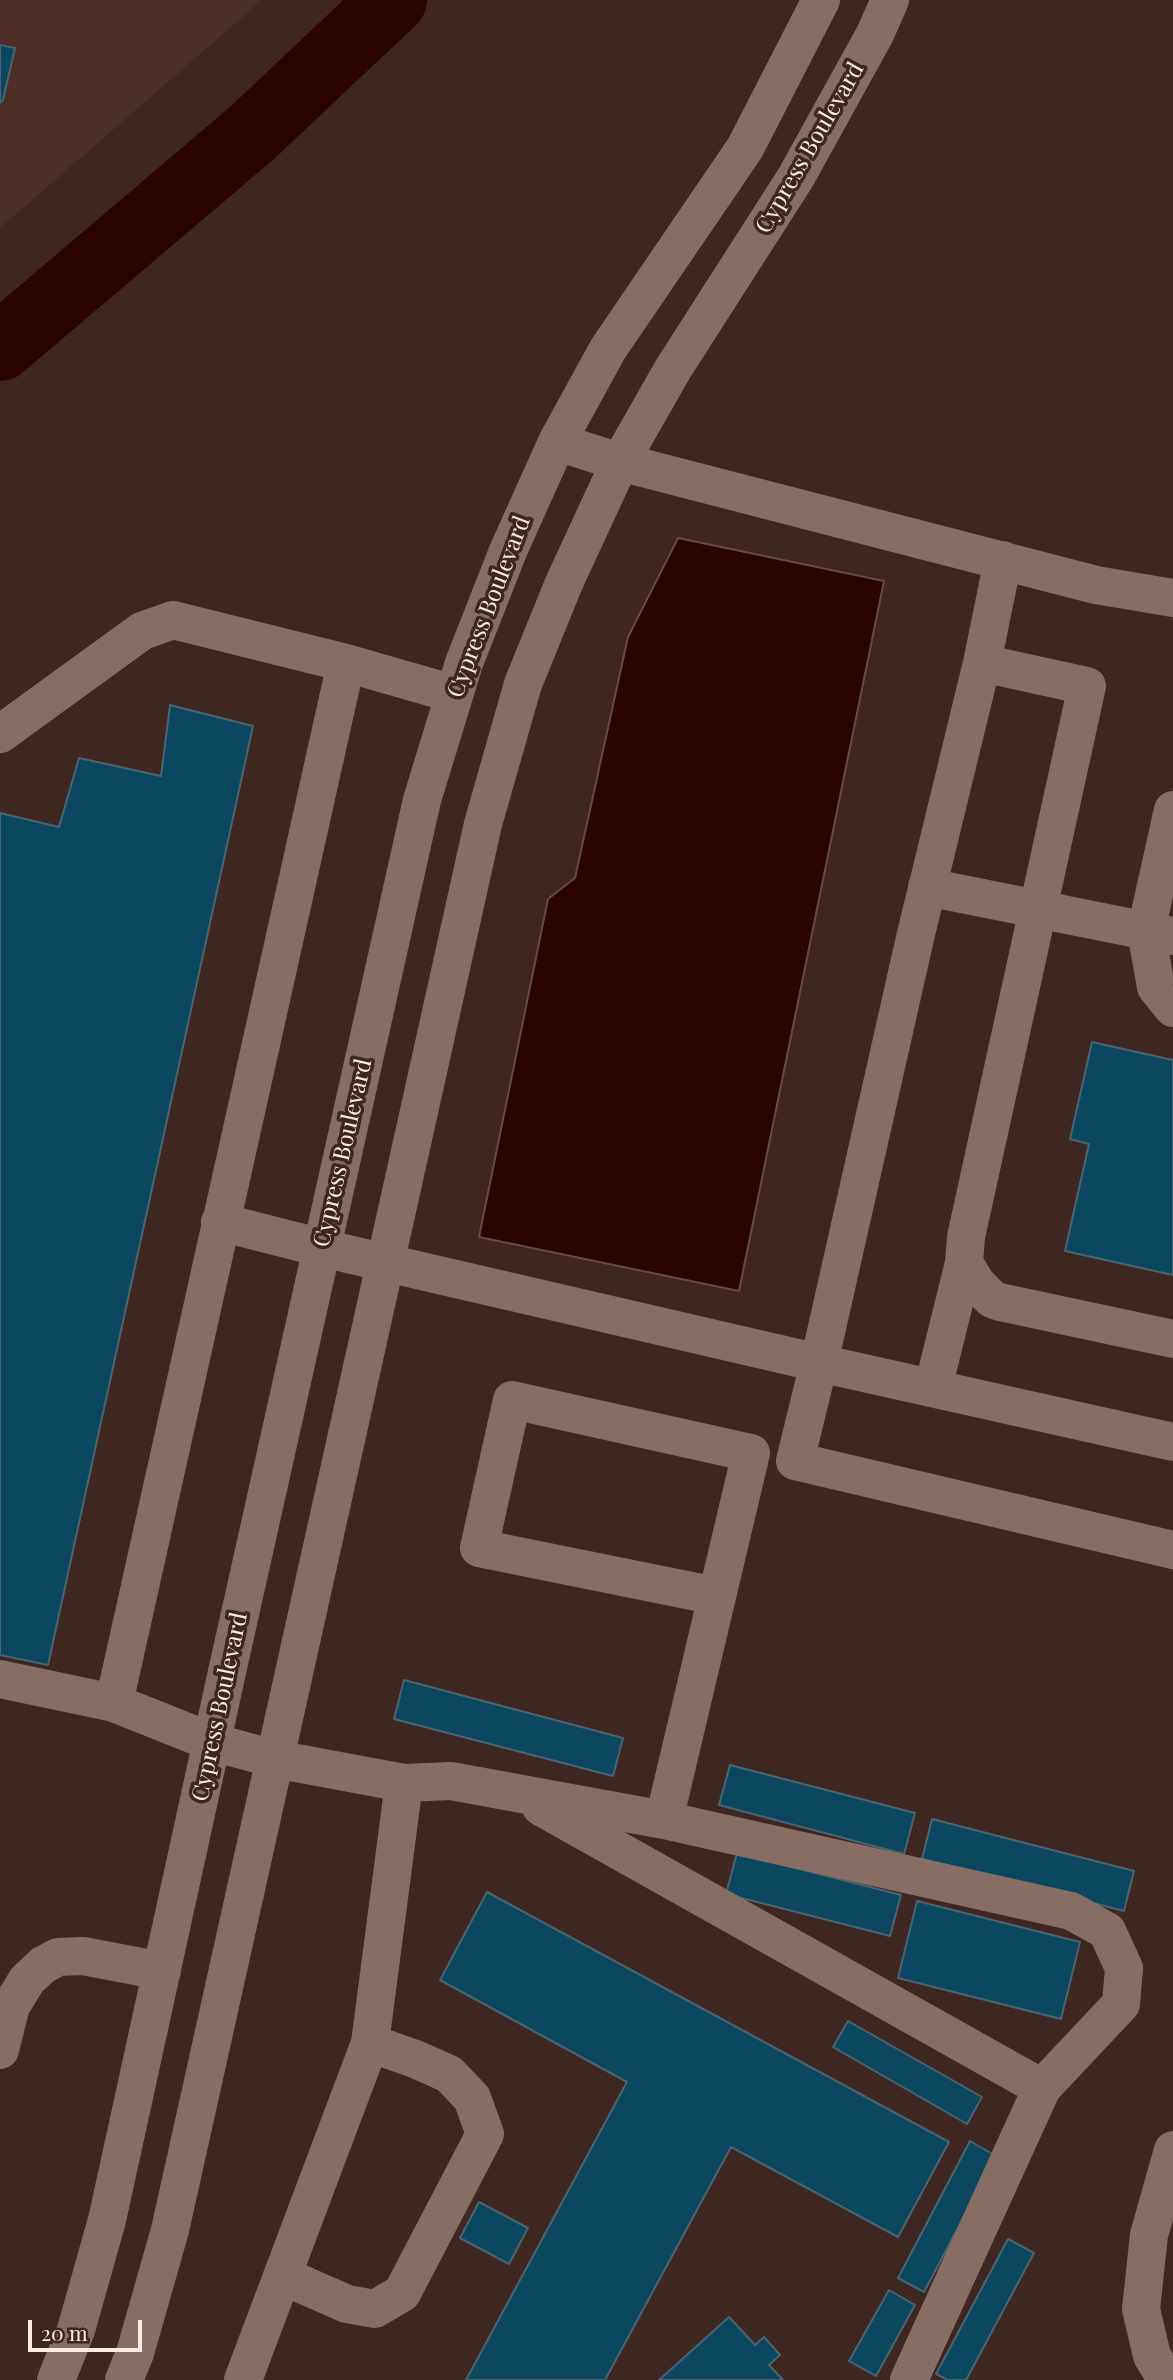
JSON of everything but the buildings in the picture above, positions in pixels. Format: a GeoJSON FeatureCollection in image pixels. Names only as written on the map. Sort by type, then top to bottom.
{"type":"FeatureCollection","features":[{"type":"Feature","properties":{"kind":"street","name":"Cypress Boulevard"},"geometry":{"type":"LineString","coordinates":[[56,2380],[76,2330],[107,2220],[422,800],[454,694],[508,551],[557,442],[608,349],[745,148],[821,0]]}},
{"type":"Feature","properties":{"kind":"street","name":"Cypress Boulevard"},"geometry":{"type":"LineString","coordinates":[[124,2380],[135,2353],[170,2230],[484,824],[523,684],[564,583],[620,462],[673,369],[796,177],[875,34],[890,0]]}},
{"type":"Feature","properties":{"kind":"street"},"geometry":{"type":"LineString","coordinates":[[557,442],[620,462],[1096,584],[1173,598]]}},
{"type":"Feature","properties":{"kind":"street"},"geometry":{"type":"LineString","coordinates":[[795,1461],[927,887],[982,663],[1003,560]]}},
{"type":"Feature","properties":{"kind":"street"},"geometry":{"type":"LineString","coordinates":[[0,734],[142,631],[173,620],[346,663],[454,694]]}},
{"type":"Feature","properties":{"kind":"street"},"geometry":{"type":"LineString","coordinates":[[114,1703],[346,663]]}},
{"type":"Feature","properties":{"kind":"street"},"geometry":{"type":"LineString","coordinates":[[933,1388],[964,1263],[965,1237],[1087,686],[982,663]]}},
{"type":"Feature","properties":{"kind":"street"},"geometry":{"type":"LineString","coordinates":[[1173,810],[1156,987],[1173,1008]]}},
{"type":"Feature","properties":{"kind":"street"},"geometry":{"type":"LineString","coordinates":[[927,887],[1160,934]]}},
{"type":"Feature","properties":{"kind":"street"},"geometry":{"type":"LineString","coordinates":[[220,1222],[819,1363],[1173,1442]]}},
{"type":"Feature","properties":{"kind":"street"},"geometry":{"type":"LineString","coordinates":[[964,1263],[976,1284],[992,1299],[1000,1302],[1173,1339]]}},
{"type":"Feature","properties":{"kind":"street"},"geometry":{"type":"LineString","coordinates":[[717,1595],[480,1548],[512,1400],[795,1461],[1173,1550]]}},
{"type":"Feature","properties":{"kind":"street"},"geometry":{"type":"LineString","coordinates":[[664,1820],[751,1453]]}},
{"type":"Feature","properties":{"kind":"street"},"geometry":{"type":"LineString","coordinates":[[0,1679],[114,1703],[212,1742],[275,1759],[404,1783],[452,1781],[664,1820],[1071,1911],[1107,1931],[1124,1968],[1121,2004],[1042,2088],[909,2380]]}},
{"type":"Feature","properties":{"kind":"street"},"geometry":{"type":"LineString","coordinates":[[243,2380],[370,2043],[404,1783]]}},
{"type":"Feature","properties":{"kind":"street"},"geometry":{"type":"LineString","coordinates":[[514,1792],[1042,2088]]}},
{"type":"Feature","properties":{"kind":"street"},"geometry":{"type":"LineString","coordinates":[[0,2050],[11,2006],[21,1989],[43,1965],[58,1957],[83,1956],[162,1971]]}},
{"type":"Feature","properties":{"kind":"street"},"geometry":{"type":"LineString","coordinates":[[282,2276],[347,2304],[375,2309],[402,2293],[485,2134],[472,2098],[449,2074],[370,2043]]}},
{"type":"Feature","properties":{"kind":"street"},"geometry":{"type":"LineString","coordinates":[[1167,2380],[1152,2356],[1141,2309],[1149,2235],[1173,2150]]}},
{"type":"Feature","properties":{"kind":"shaded area"},"geometry":{"type":"Polygon","coordinates":[[[0,0],[262,0],[0,228],[0,0]]]}},
{"type":"Feature","properties":{"kind":"shaded area"},"geometry":{"type":"Polygon","coordinates":[[[678,538],[884,581],[739,1291],[479,1237],[548,899],[575,878],[628,637],[678,538]]]}},
{"type":"Feature","properties":{"kind":"waterway"},"geometry":{"type":"LineString","coordinates":[[0,347],[252,133],[393,0]]}}]}
